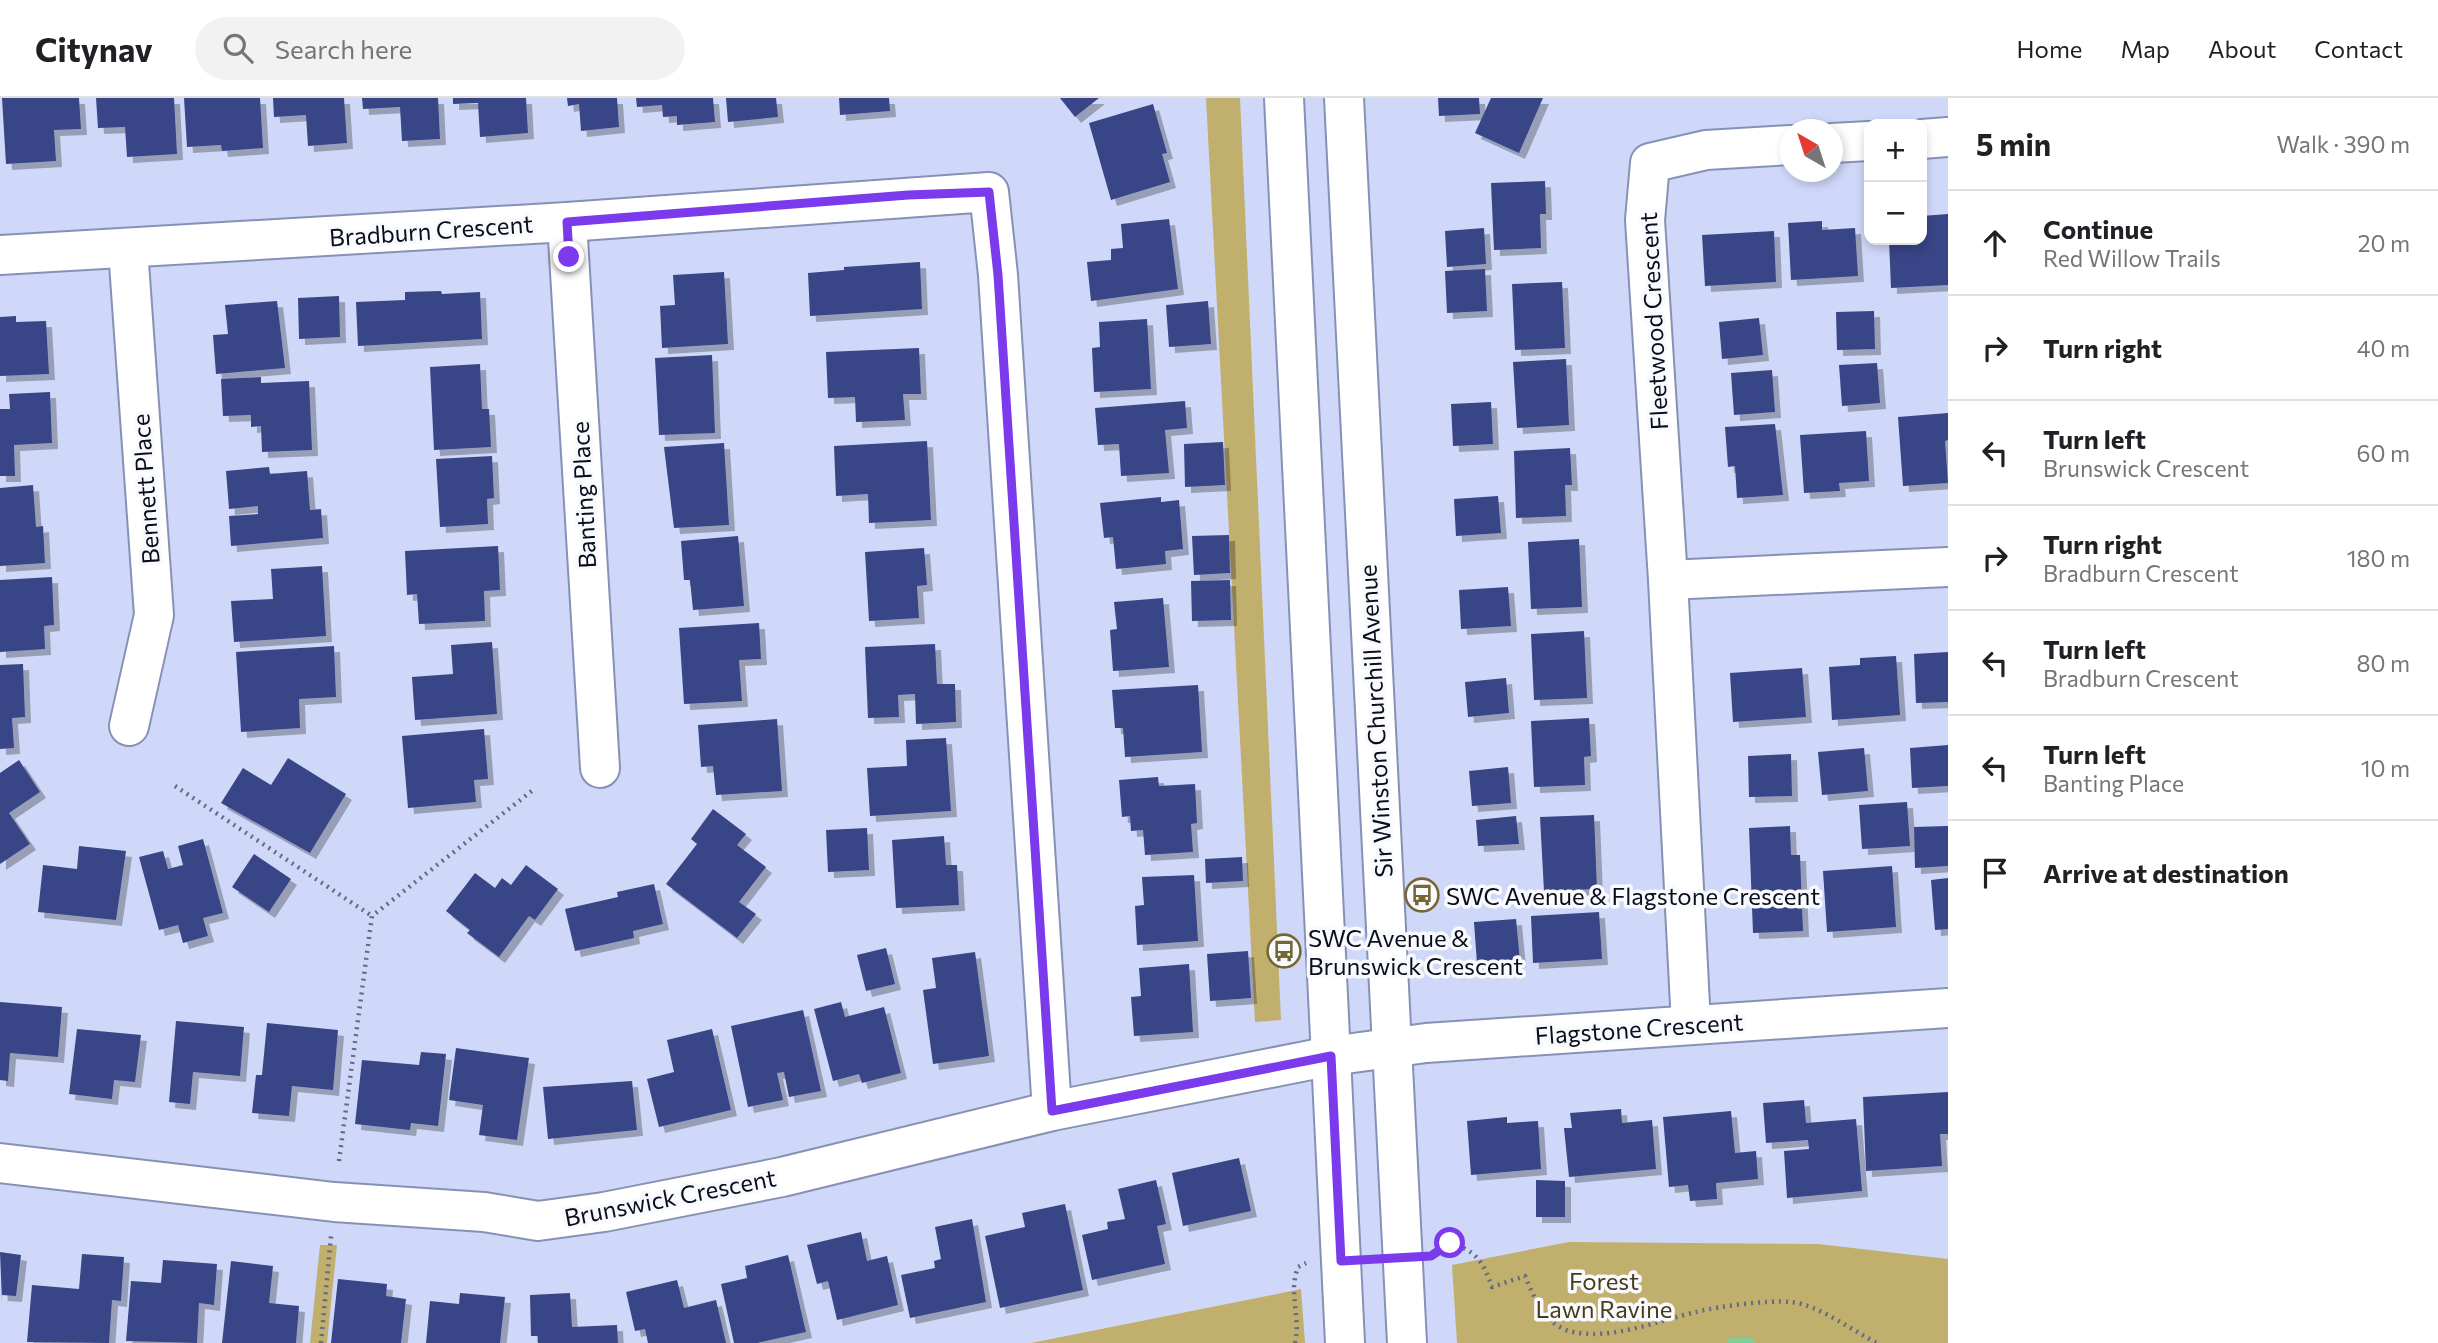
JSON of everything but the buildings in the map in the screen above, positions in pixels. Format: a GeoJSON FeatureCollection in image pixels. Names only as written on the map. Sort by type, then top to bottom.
{"type":"FeatureCollection","features":[{"type":"Feature","properties":{"kind":"street"},"geometry":{"type":"LineString","coordinates":[[1284,98],[1345,1343]]}},
{"type":"Feature","properties":{"kind":"street","name":"Sir Winston Churchill Avenue"},"geometry":{"type":"LineString","coordinates":[[1344,98],[1407,1343]]}},
{"type":"Feature","properties":{"kind":"street"},"geometry":{"type":"LineString","coordinates":[[1927,139],[1948,137]]}},
{"type":"Feature","properties":{"kind":"street"},"geometry":{"type":"LineString","coordinates":[[1843,142],[1864,141]]}},
{"type":"Feature","properties":{"kind":"street","name":"Fleetwood Crescent"},"geometry":{"type":"LineString","coordinates":[[1691,1024],[1668,580],[1645,220],[1650,163],[1706,150],[1780,146]]}},
{"type":"Feature","properties":{"kind":"street","name":"Bradburn Crescent"},"geometry":{"type":"LineString","coordinates":[[0,255],[567,222],[908,195],[989,192],[998,275],[1052,1111]]}},
{"type":"Feature","properties":{"kind":"street","name":"Banting Place"},"geometry":{"type":"LineString","coordinates":[[567,222],[600,768]]}},
{"type":"Feature","properties":{"kind":"street","name":"Bennett Place"},"geometry":{"type":"LineString","coordinates":[[128,249],[154,615],[129,726]]}},
{"type":"Feature","properties":{"kind":"street"},"geometry":{"type":"LineString","coordinates":[[1668,580],[1948,567]]}},
{"type":"Feature","properties":{"kind":"street","name":"Flagstone Crescent"},"geometry":{"type":"LineString","coordinates":[[1331,1056],[1426,1043],[1948,1008]]}},
{"type":"Feature","properties":{"kind":"street","name":"Brunswick Crescent"},"geometry":{"type":"LineString","coordinates":[[0,1163],[334,1202],[484,1212],[538,1221],[604,1213],[782,1177],[1052,1111],[1331,1056]]}},
{"type":"Feature","properties":{"kind":"path"},"geometry":{"type":"LineString","coordinates":[[174,786],[372,916]]}},
{"type":"Feature","properties":{"kind":"path"},"geometry":{"type":"LineString","coordinates":[[339,1161],[372,916],[533,790]]}},
{"type":"Feature","properties":{"kind":"path"},"geometry":{"type":"LineString","coordinates":[[321,1343],[331,1236]]}},
{"type":"Feature","properties":{"kind":"path"},"geometry":{"type":"LineString","coordinates":[[1402,1259],[1431,1256],[1450,1243],[1463,1247],[1476,1254],[1483,1262],[1492,1287],[1525,1276],[1539,1307],[1550,1320],[1564,1329],[1582,1335],[1611,1333],[1698,1311],[1789,1302],[1806,1304],[1877,1343]]}},
{"type":"Feature","properties":{"kind":"path"},"geometry":{"type":"LineString","coordinates":[[1295,1343],[1293,1279],[1297,1267],[1309,1262],[1341,1261]]}},
{"type":"Feature","properties":{"kind":"green space"},"geometry":{"type":"Polygon","coordinates":[[[1206,98],[1240,98],[1281,1020],[1255,1022],[1206,98]]]}},
{"type":"Feature","properties":{"kind":"green space","name":"Forest Lawn Ravine"},"geometry":{"type":"Polygon","coordinates":[[[1569,1242],[1818,1244],[1948,1259],[1948,1343],[1457,1343],[1452,1265],[1569,1242]]]}},
{"type":"Feature","properties":{"kind":"green space"},"geometry":{"type":"Polygon","coordinates":[[[320,1245],[337,1245],[327,1343],[310,1343],[320,1245]]]}},
{"type":"Feature","properties":{"kind":"green space"},"geometry":{"type":"Polygon","coordinates":[[[1301,1289],[1305,1343],[1031,1343],[1277,1294],[1301,1289]]]}},
{"type":"Feature","properties":{"kind":"waterway"},"geometry":{"type":"LineString","coordinates":[[1732,1343],[1750,1343]]}},
{"type":"Feature","properties":{"kind":"place","name":"SWC Avenue & Flagstone Crescent"},"geometry":{"type":"Point","coordinates":[1422,895]}},
{"type":"Feature","properties":{"kind":"place","name":"SWC Avenue & Brunswick Crescent"},"geometry":{"type":"Point","coordinates":[1284,951]}},
{"type":"Feature","properties":{"kind":"route"},"geometry":{"type":"LineString","coordinates":[[569,257],[567,222],[908,195],[989,192],[998,275],[1052,1111],[1331,1056],[1341,1261],[1431,1256],[1450,1243]]}}]}
